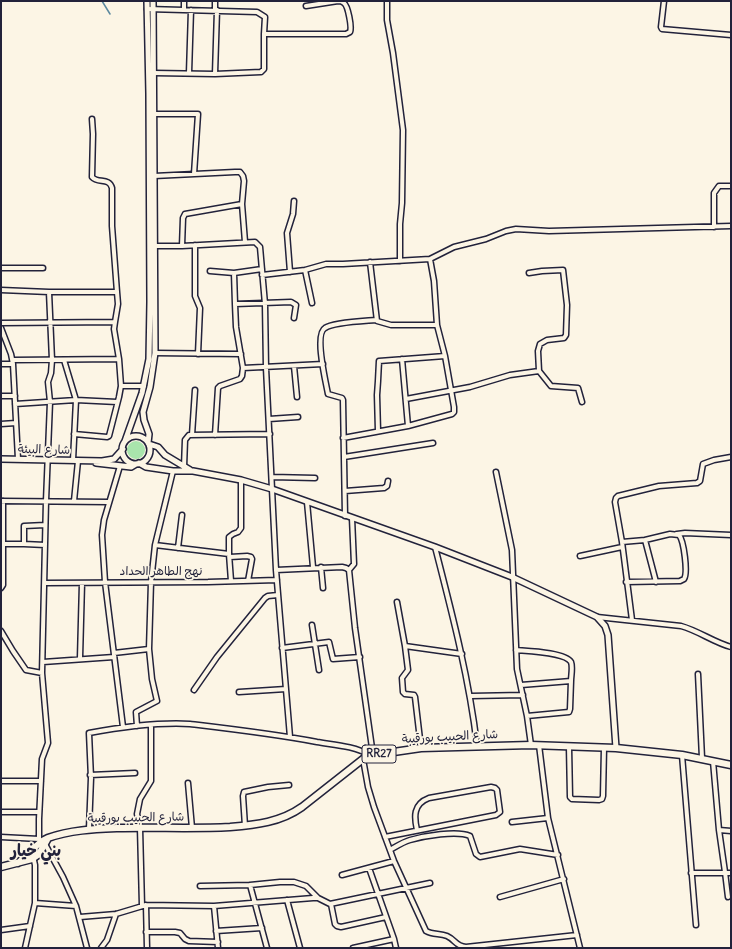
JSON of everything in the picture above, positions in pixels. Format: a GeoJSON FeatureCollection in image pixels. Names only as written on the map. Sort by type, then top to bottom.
{"type":"FeatureCollection","features":[{"type":"Feature","properties":{"kind":"main road","name":"شارع الحبيب بورقيبة"},"geometry":{"type":"LineString","coordinates":[[43,842],[89,829],[245,826],[274,821],[302,807],[363,758],[371,755],[421,748],[539,745],[616,748],[682,755],[731,765]]}},
{"type":"Feature","properties":{"kind":"main road"},"geometry":{"type":"LineString","coordinates":[[1,867],[28,861],[43,842]]}},
{"type":"Feature","properties":{"kind":"street"},"geometry":{"type":"LineString","coordinates":[[87,460],[101,464],[131,467],[146,460],[150,454],[149,434],[143,412],[150,387],[155,353],[147,1]]}},
{"type":"Feature","properties":{"kind":"street"},"geometry":{"type":"LineString","coordinates":[[152,246],[154,176],[154,1]]}},
{"type":"Feature","properties":{"kind":"street"},"geometry":{"type":"LineString","coordinates":[[184,1],[184,10]]}},
{"type":"Feature","properties":{"kind":"street"},"geometry":{"type":"LineString","coordinates":[[215,1],[215,74]]}},
{"type":"Feature","properties":{"kind":"street"},"geometry":{"type":"LineString","coordinates":[[264,34],[346,34],[350,32],[351,25],[346,5],[343,2],[338,1],[306,6]]}},
{"type":"Feature","properties":{"kind":"street"},"geometry":{"type":"LineString","coordinates":[[387,1],[387,20],[403,130],[400,261]]}},
{"type":"Feature","properties":{"kind":"street"},"geometry":{"type":"LineString","coordinates":[[664,1],[662,29],[731,35]]}},
{"type":"Feature","properties":{"kind":"street"},"geometry":{"type":"LineString","coordinates":[[147,12],[160,10],[216,10],[257,12],[265,17],[264,69],[261,72],[215,74],[154,73]]}},
{"type":"Feature","properties":{"kind":"street"},"geometry":{"type":"LineString","coordinates":[[189,73],[191,10]]}},
{"type":"Feature","properties":{"kind":"street"},"geometry":{"type":"LineString","coordinates":[[154,114],[196,113],[198,115],[194,174]]}},
{"type":"Feature","properties":{"kind":"street"},"geometry":{"type":"LineString","coordinates":[[74,434],[107,437],[111,434],[121,386],[119,359],[114,329],[118,304],[112,226],[112,188],[106,181],[95,180],[92,177],[92,120]]}},
{"type":"Feature","properties":{"kind":"street"},"geometry":{"type":"LineString","coordinates":[[154,176],[240,172],[244,181],[242,204],[245,242]]}},
{"type":"Feature","properties":{"kind":"street"},"geometry":{"type":"LineString","coordinates":[[714,227],[714,193],[719,186],[731,186]]}},
{"type":"Feature","properties":{"kind":"street"},"geometry":{"type":"LineString","coordinates":[[290,272],[287,230],[293,214],[294,201]]}},
{"type":"Feature","properties":{"kind":"street"},"geometry":{"type":"LineString","coordinates":[[182,246],[185,214],[242,204]]}},
{"type":"Feature","properties":{"kind":"street"},"geometry":{"type":"LineString","coordinates":[[262,275],[305,270],[326,264],[430,259],[454,247],[516,229],[549,231],[731,226]]}},
{"type":"Feature","properties":{"kind":"street"},"geometry":{"type":"LineString","coordinates":[[152,246],[182,246],[245,242],[255,242],[259,245],[264,304],[276,570],[290,737]]}},
{"type":"Feature","properties":{"kind":"street"},"geometry":{"type":"LineString","coordinates":[[195,245],[195,296],[200,308],[198,354]]}},
{"type":"Feature","properties":{"kind":"street"},"geometry":{"type":"LineString","coordinates":[[87,460],[112,460],[123,449],[144,386],[149,352],[152,253]]}},
{"type":"Feature","properties":{"kind":"street"},"geometry":{"type":"LineString","coordinates":[[343,438],[408,426],[452,414],[454,410],[445,356],[437,325],[434,281],[430,259]]}},
{"type":"Feature","properties":{"kind":"street"},"geometry":{"type":"LineString","coordinates":[[370,262],[376,320]]}},
{"type":"Feature","properties":{"kind":"street"},"geometry":{"type":"LineString","coordinates":[[1,268],[43,268]]}},
{"type":"Feature","properties":{"kind":"street"},"geometry":{"type":"LineString","coordinates":[[210,271],[234,273],[262,269]]}},
{"type":"Feature","properties":{"kind":"street"},"geometry":{"type":"LineString","coordinates":[[305,270],[312,303]]}},
{"type":"Feature","properties":{"kind":"street"},"geometry":{"type":"LineString","coordinates":[[529,273],[563,270],[567,305],[566,336],[564,338],[547,340],[540,344],[538,351],[539,371],[550,386],[578,388],[582,402]]}},
{"type":"Feature","properties":{"kind":"street"},"geometry":{"type":"LineString","coordinates":[[215,435],[218,388],[240,379],[243,368],[236,327],[234,273]]}},
{"type":"Feature","properties":{"kind":"street"},"geometry":{"type":"LineString","coordinates":[[1,290],[117,292]]}},
{"type":"Feature","properties":{"kind":"street"},"geometry":{"type":"LineString","coordinates":[[49,292],[52,360],[51,373],[48,382],[50,402],[42,662],[48,743],[42,757],[39,812],[43,842],[63,877],[76,906],[80,916],[87,948]]}},
{"type":"Feature","properties":{"kind":"street"},"geometry":{"type":"LineString","coordinates":[[235,304],[294,303],[296,305],[294,318]]}},
{"type":"Feature","properties":{"kind":"street"},"geometry":{"type":"LineString","coordinates":[[345,516],[342,399],[328,394],[320,338],[323,329],[341,324],[376,320],[378,322],[391,325],[437,325]]}},
{"type":"Feature","properties":{"kind":"street"},"geometry":{"type":"LineString","coordinates":[[1,323],[115,322]]}},
{"type":"Feature","properties":{"kind":"street"},"geometry":{"type":"LineString","coordinates":[[1,328],[13,362],[18,459]]}},
{"type":"Feature","properties":{"kind":"street"},"geometry":{"type":"LineString","coordinates":[[155,353],[241,354]]}},
{"type":"Feature","properties":{"kind":"street"},"geometry":{"type":"LineString","coordinates":[[378,431],[378,362],[382,360],[445,356]]}},
{"type":"Feature","properties":{"kind":"street"},"geometry":{"type":"LineString","coordinates":[[1,364],[52,360],[119,359]]}},
{"type":"Feature","properties":{"kind":"street"},"geometry":{"type":"LineString","coordinates":[[402,359],[408,426]]}},
{"type":"Feature","properties":{"kind":"street"},"geometry":{"type":"LineString","coordinates":[[64,360],[76,400],[74,434],[74,502]]}},
{"type":"Feature","properties":{"kind":"street"},"geometry":{"type":"LineString","coordinates":[[243,368],[323,364]]}},
{"type":"Feature","properties":{"kind":"street"},"geometry":{"type":"LineString","coordinates":[[294,366],[297,397]]}},
{"type":"Feature","properties":{"kind":"street"},"geometry":{"type":"LineString","coordinates":[[406,399],[470,387],[510,375],[539,371]]}},
{"type":"Feature","properties":{"kind":"street"},"geometry":{"type":"LineString","coordinates":[[121,386],[144,386]]}},
{"type":"Feature","properties":{"kind":"street"},"geometry":{"type":"LineString","coordinates":[[192,435],[195,390]]}},
{"type":"Feature","properties":{"kind":"street"},"geometry":{"type":"LineString","coordinates":[[1,396],[15,396]]}},
{"type":"Feature","properties":{"kind":"street"},"geometry":{"type":"LineString","coordinates":[[15,404],[76,400],[118,402]]}},
{"type":"Feature","properties":{"kind":"street"},"geometry":{"type":"LineString","coordinates":[[269,419],[298,417]]}},
{"type":"Feature","properties":{"kind":"street"},"geometry":{"type":"LineString","coordinates":[[1,424],[16,423]]}},
{"type":"Feature","properties":{"kind":"street"},"geometry":{"type":"LineString","coordinates":[[184,467],[186,438],[189,435],[270,434]]}},
{"type":"Feature","properties":{"kind":"street"},"geometry":{"type":"LineString","coordinates":[[125,442],[133,436],[145,439],[149,443],[158,447],[165,455],[193,471]]}},
{"type":"Feature","properties":{"kind":"street"},"geometry":{"type":"LineString","coordinates":[[344,457],[433,444]]}},
{"type":"Feature","properties":{"kind":"street"},"geometry":{"type":"LineString","coordinates":[[123,449],[126,459],[129,462],[146,467],[173,471],[193,471],[241,480],[272,489],[435,547],[512,577],[597,617],[672,624],[687,627],[716,642],[731,647]]}},
{"type":"Feature","properties":{"kind":"street"},"geometry":{"type":"LineString","coordinates":[[632,620],[615,502],[617,497],[659,486],[698,483],[700,481],[703,464],[714,460],[731,458]]}},
{"type":"Feature","properties":{"kind":"street","name":"شارع البيئة"},"geometry":{"type":"LineString","coordinates":[[1,459],[87,460]]}},
{"type":"Feature","properties":{"kind":"street"},"geometry":{"type":"LineString","coordinates":[[120,466],[102,528],[104,582],[123,727]]}},
{"type":"Feature","properties":{"kind":"street"},"geometry":{"type":"LineString","coordinates":[[137,726],[136,712],[157,701],[152,679],[149,649],[151,582],[155,545],[173,471]]}},
{"type":"Feature","properties":{"kind":"street"},"geometry":{"type":"LineString","coordinates":[[496,472],[514,565],[512,577],[516,650],[520,685],[527,716],[531,745]]}},
{"type":"Feature","properties":{"kind":"street"},"geometry":{"type":"LineString","coordinates":[[272,477],[315,478]]}},
{"type":"Feature","properties":{"kind":"street"},"geometry":{"type":"LineString","coordinates":[[231,581],[229,537],[238,532],[241,528],[241,480]]}},
{"type":"Feature","properties":{"kind":"street"},"geometry":{"type":"LineString","coordinates":[[345,490],[384,488],[387,486],[388,481]]}},
{"type":"Feature","properties":{"kind":"street"},"geometry":{"type":"LineString","coordinates":[[1,588],[3,585],[4,544],[2,501],[109,502]]}},
{"type":"Feature","properties":{"kind":"street"},"geometry":{"type":"LineString","coordinates":[[307,502],[313,567]]}},
{"type":"Feature","properties":{"kind":"street"},"geometry":{"type":"LineString","coordinates":[[178,548],[182,515]]}},
{"type":"Feature","properties":{"kind":"street"},"geometry":{"type":"LineString","coordinates":[[89,829],[89,733],[123,727],[170,723],[190,724],[290,737],[352,748],[371,755],[349,570],[354,564],[352,518]]}},
{"type":"Feature","properties":{"kind":"street"},"geometry":{"type":"LineString","coordinates":[[24,544],[24,526],[46,525]]}},
{"type":"Feature","properties":{"kind":"street"},"geometry":{"type":"LineString","coordinates":[[580,556],[670,534],[684,533],[731,535]]}},
{"type":"Feature","properties":{"kind":"street"},"geometry":{"type":"LineString","coordinates":[[626,582],[656,582],[684,579],[686,575],[682,541],[681,537],[677,534]]}},
{"type":"Feature","properties":{"kind":"street"},"geometry":{"type":"LineString","coordinates":[[644,540],[656,582]]}},
{"type":"Feature","properties":{"kind":"street"},"geometry":{"type":"LineString","coordinates":[[4,544],[45,545]]}},
{"type":"Feature","properties":{"kind":"street"},"geometry":{"type":"LineString","coordinates":[[155,545],[251,557],[252,559],[248,581]]}},
{"type":"Feature","properties":{"kind":"street"},"geometry":{"type":"LineString","coordinates":[[435,547],[462,654],[471,696],[478,746]]}},
{"type":"Feature","properties":{"kind":"street"},"geometry":{"type":"LineString","coordinates":[[276,570],[313,567],[342,567],[349,570]]}},
{"type":"Feature","properties":{"kind":"street"},"geometry":{"type":"LineString","coordinates":[[321,567],[323,588]]}},
{"type":"Feature","properties":{"kind":"street","name":"نهج الطاهر الحداد"},"geometry":{"type":"LineString","coordinates":[[44,583],[277,580]]}},
{"type":"Feature","properties":{"kind":"street"},"geometry":{"type":"LineString","coordinates":[[80,658],[82,583]]}},
{"type":"Feature","properties":{"kind":"street"},"geometry":{"type":"LineString","coordinates":[[194,690],[217,657],[265,598],[268,596],[278,595]]}},
{"type":"Feature","properties":{"kind":"street"},"geometry":{"type":"LineString","coordinates":[[397,602],[408,671],[402,678],[403,692],[405,694],[414,695],[415,697],[421,748]]}},
{"type":"Feature","properties":{"kind":"street"},"geometry":{"type":"LineString","coordinates":[[597,617],[605,626],[608,635],[616,748]]}},
{"type":"Feature","properties":{"kind":"street"},"geometry":{"type":"LineString","coordinates":[[312,625],[319,670]]}},
{"type":"Feature","properties":{"kind":"street"},"geometry":{"type":"LineString","coordinates":[[1,631],[26,670],[42,673]]}},
{"type":"Feature","properties":{"kind":"street"},"geometry":{"type":"LineString","coordinates":[[282,648],[330,643],[333,659],[335,660],[360,657]]}},
{"type":"Feature","properties":{"kind":"street"},"geometry":{"type":"LineString","coordinates":[[405,646],[462,654]]}},
{"type":"Feature","properties":{"kind":"street"},"geometry":{"type":"LineString","coordinates":[[42,662],[114,655],[149,649]]}},
{"type":"Feature","properties":{"kind":"street"},"geometry":{"type":"LineString","coordinates":[[516,650],[542,652],[566,658],[571,665],[569,712],[527,716]]}},
{"type":"Feature","properties":{"kind":"street"},"geometry":{"type":"LineString","coordinates":[[698,674],[702,758]]}},
{"type":"Feature","properties":{"kind":"street"},"geometry":{"type":"LineString","coordinates":[[520,685],[571,682]]}},
{"type":"Feature","properties":{"kind":"street"},"geometry":{"type":"LineString","coordinates":[[239,692],[286,689]]}},
{"type":"Feature","properties":{"kind":"street"},"geometry":{"type":"LineString","coordinates":[[471,696],[523,695]]}},
{"type":"Feature","properties":{"kind":"street"},"geometry":{"type":"LineString","coordinates":[[147,948],[140,828],[137,814],[138,804],[142,794],[152,778],[151,725]]}},
{"type":"Feature","properties":{"kind":"street"},"geometry":{"type":"LineString","coordinates":[[539,745],[548,818],[580,948]]}},
{"type":"Feature","properties":{"kind":"street"},"geometry":{"type":"LineString","coordinates":[[570,747],[570,797],[572,799],[599,800],[602,799],[603,796],[604,748]]}},
{"type":"Feature","properties":{"kind":"street"},"geometry":{"type":"LineString","coordinates":[[682,755],[696,925]]}},
{"type":"Feature","properties":{"kind":"street"},"geometry":{"type":"LineString","coordinates":[[363,758],[372,800],[385,837],[426,931],[448,936],[459,946],[466,947],[577,935]]}},
{"type":"Feature","properties":{"kind":"street"},"geometry":{"type":"LineString","coordinates":[[713,761],[719,830],[726,872],[728,897]]}},
{"type":"Feature","properties":{"kind":"street"},"geometry":{"type":"LineString","coordinates":[[90,774],[135,773]]}},
{"type":"Feature","properties":{"kind":"street"},"geometry":{"type":"LineString","coordinates":[[1,781],[41,781]]}},
{"type":"Feature","properties":{"kind":"street"},"geometry":{"type":"LineString","coordinates":[[188,783],[192,828]]}},
{"type":"Feature","properties":{"kind":"street"},"geometry":{"type":"LineString","coordinates":[[245,826],[243,796],[245,791],[289,785]]}},
{"type":"Feature","properties":{"kind":"street"},"geometry":{"type":"LineString","coordinates":[[385,837],[498,814],[500,812],[497,790],[494,788],[488,788],[429,798],[423,801],[415,816],[418,830]]}},
{"type":"Feature","properties":{"kind":"street"},"geometry":{"type":"LineString","coordinates":[[1,812],[39,812]]}},
{"type":"Feature","properties":{"kind":"street"},"geometry":{"type":"LineString","coordinates":[[512,822],[548,818]]}},
{"type":"Feature","properties":{"kind":"street"},"geometry":{"type":"LineString","coordinates":[[719,830],[731,830]]}},
{"type":"Feature","properties":{"kind":"street"},"geometry":{"type":"LineString","coordinates":[[390,850],[412,839],[445,834],[458,834],[470,836],[476,854],[480,857],[520,849],[558,855]]}},
{"type":"Feature","properties":{"kind":"street"},"geometry":{"type":"LineString","coordinates":[[1,836],[43,842]]}},
{"type":"Feature","properties":{"kind":"street"},"geometry":{"type":"LineString","coordinates":[[25,948],[35,903],[35,865],[32,855]]}},
{"type":"Feature","properties":{"kind":"street"},"geometry":{"type":"LineString","coordinates":[[342,875],[394,860]]}},
{"type":"Feature","properties":{"kind":"street"},"geometry":{"type":"LineString","coordinates":[[369,868],[396,948]]}},
{"type":"Feature","properties":{"kind":"street"},"geometry":{"type":"LineString","coordinates":[[691,873],[731,873]]}},
{"type":"Feature","properties":{"kind":"street"},"geometry":{"type":"LineString","coordinates":[[500,897],[564,879]]}},
{"type":"Feature","properties":{"kind":"street"},"geometry":{"type":"LineString","coordinates":[[200,886],[250,885],[280,882],[298,883],[306,886],[318,898],[328,904],[332,904],[430,883]]}},
{"type":"Feature","properties":{"kind":"street"},"geometry":{"type":"LineString","coordinates":[[250,885],[267,948]]}},
{"type":"Feature","properties":{"kind":"street"},"geometry":{"type":"LineString","coordinates":[[80,916],[116,914],[144,906],[214,906],[318,898]]}},
{"type":"Feature","properties":{"kind":"street"},"geometry":{"type":"LineString","coordinates":[[287,900],[300,948]]}},
{"type":"Feature","properties":{"kind":"street"},"geometry":{"type":"LineString","coordinates":[[35,903],[76,906]]}},
{"type":"Feature","properties":{"kind":"street"},"geometry":{"type":"LineString","coordinates":[[332,904],[335,924],[341,927],[386,917]]}},
{"type":"Feature","properties":{"kind":"street"},"geometry":{"type":"LineString","coordinates":[[214,906],[218,948]]}},
{"type":"Feature","properties":{"kind":"street"},"geometry":{"type":"LineString","coordinates":[[101,948],[108,937],[116,914]]}},
{"type":"Feature","properties":{"kind":"street"},"geometry":{"type":"LineString","coordinates":[[1,930],[30,926]]}},
{"type":"Feature","properties":{"kind":"street"},"geometry":{"type":"LineString","coordinates":[[216,931],[262,928]]}},
{"type":"Feature","properties":{"kind":"street"},"geometry":{"type":"LineString","coordinates":[[146,932],[175,932],[181,934],[188,940],[218,942]]}},
{"type":"Feature","properties":{"kind":"street"},"geometry":{"type":"LineString","coordinates":[[353,948],[394,939]]}},
{"type":"Feature","properties":{"kind":"green space"},"geometry":{"type":"Polygon","coordinates":[[[136,441],[142,444],[145,450],[142,456],[136,459],[130,456],[127,450],[130,444],[136,441]]]}},
{"type":"Feature","properties":{"kind":"waterway"},"geometry":{"type":"LineString","coordinates":[[102,1],[110,14]]}},
{"type":"Feature","properties":{"kind":"district","name":"بني خيار"},"geometry":{"type":"Point","coordinates":[36,851]}}]}
